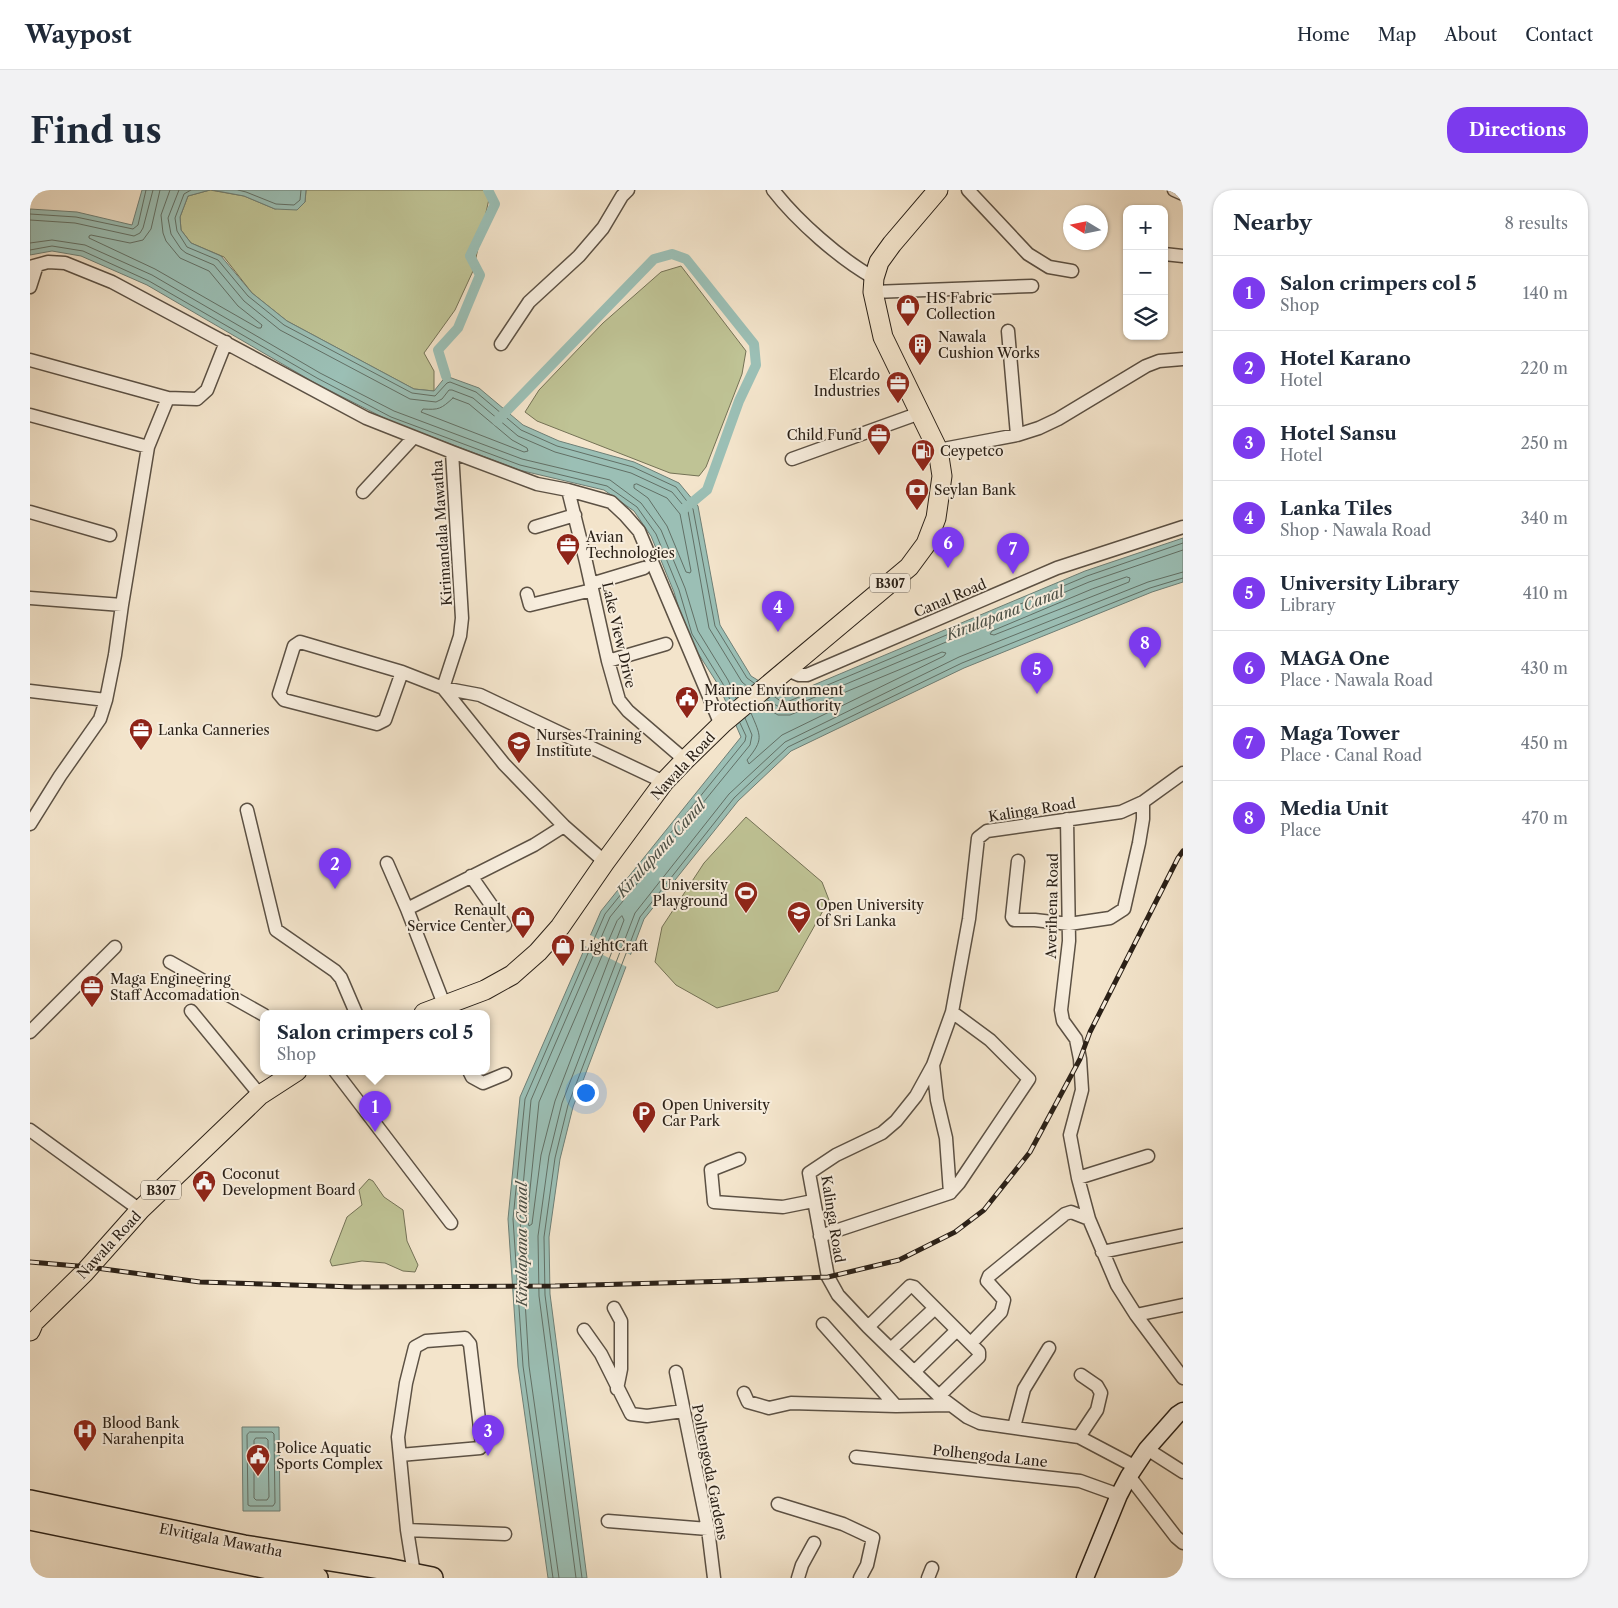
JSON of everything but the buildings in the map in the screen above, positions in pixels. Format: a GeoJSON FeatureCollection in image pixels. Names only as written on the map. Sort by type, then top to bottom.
{"type":"FeatureCollection","features":[{"type":"Feature","properties":{"kind":"highway","name":"Elvitigala Mawatha"},"geometry":{"type":"LineString","coordinates":[[30,1501],[244,1546],[420,1577]]}},
{"type":"Feature","properties":{"kind":"highway","name":"Elvitigala Mawatha"},"geometry":{"type":"LineString","coordinates":[[30,1519],[317,1578]]}},
{"type":"Feature","properties":{"kind":"main road"},"geometry":{"type":"LineString","coordinates":[[873,285],[879,262],[938,190]]}},
{"type":"Feature","properties":{"kind":"main road","name":"B307"},"geometry":{"type":"LineString","coordinates":[[873,285],[883,337],[938,450]]}},
{"type":"Feature","properties":{"kind":"main road","name":"Nawala Road"},"geometry":{"type":"LineString","coordinates":[[446,1010],[512,975],[538,952],[560,926],[604,862],[664,782],[685,760],[722,724],[910,567],[926,544],[936,518],[942,476],[938,450]]}},
{"type":"Feature","properties":{"kind":"main road","name":"Nawala Road"},"geometry":{"type":"LineString","coordinates":[[31,1325],[94,1262],[140,1210],[260,1095],[291,1075]]}},
{"type":"Feature","properties":{"kind":"main road"},"geometry":{"type":"LineString","coordinates":[[1085,1578],[1119,1495],[1132,1471],[1147,1449],[1183,1411]]}},
{"type":"Feature","properties":{"kind":"street"},"geometry":{"type":"LineString","coordinates":[[501,344],[529,302],[579,256],[603,228],[622,196],[628,190]]}},
{"type":"Feature","properties":{"kind":"street"},"geometry":{"type":"LineString","coordinates":[[773,190],[802,222],[873,285],[1032,286]]}},
{"type":"Feature","properties":{"kind":"street"},"geometry":{"type":"LineString","coordinates":[[968,190],[1028,254],[1049,267],[1072,271]]}},
{"type":"Feature","properties":{"kind":"street"},"geometry":{"type":"LineString","coordinates":[[1174,190],[1183,194]]}},
{"type":"Feature","properties":{"kind":"street"},"geometry":{"type":"LineString","coordinates":[[1168,254],[1183,256]]}},
{"type":"Feature","properties":{"kind":"street","name":"Kirimandala Mawatha"},"geometry":{"type":"LineString","coordinates":[[34,266],[48,262],[64,263],[104,279],[226,342],[366,418],[452,452],[462,618],[460,636],[443,688]]}},
{"type":"Feature","properties":{"kind":"street"},"geometry":{"type":"LineString","coordinates":[[30,287],[34,266]]}},
{"type":"Feature","properties":{"kind":"street"},"geometry":{"type":"LineString","coordinates":[[1008,331],[1017,434]]}},
{"type":"Feature","properties":{"kind":"street"},"geometry":{"type":"LineString","coordinates":[[30,360],[168,398],[197,399],[207,390],[226,342]]}},
{"type":"Feature","properties":{"kind":"street"},"geometry":{"type":"LineString","coordinates":[[938,450],[1039,428],[1058,419],[1146,366],[1159,361],[1183,359]]}},
{"type":"Feature","properties":{"kind":"street"},"geometry":{"type":"LineString","coordinates":[[30,824],[60,776],[100,719],[106,700],[115,655],[148,447],[168,398]]}},
{"type":"Feature","properties":{"kind":"street"},"geometry":{"type":"LineString","coordinates":[[792,459],[920,413]]}},
{"type":"Feature","properties":{"kind":"street"},"geometry":{"type":"LineString","coordinates":[[30,415],[148,447]]}},
{"type":"Feature","properties":{"kind":"street"},"geometry":{"type":"LineString","coordinates":[[363,492],[414,437]]}},
{"type":"Feature","properties":{"kind":"street"},"geometry":{"type":"LineString","coordinates":[[452,452],[537,484],[611,502],[625,515],[639,531],[722,724]]}},
{"type":"Feature","properties":{"kind":"street","name":"Lake View Drive"},"geometry":{"type":"LineString","coordinates":[[568,490],[619,700],[628,711],[685,760]]}},
{"type":"Feature","properties":{"kind":"street"},"geometry":{"type":"LineString","coordinates":[[30,512],[110,535]]}},
{"type":"Feature","properties":{"kind":"street"},"geometry":{"type":"LineString","coordinates":[[535,527],[575,515]]}},
{"type":"Feature","properties":{"kind":"street","name":"Canal Road"},"geometry":{"type":"LineString","coordinates":[[781,675],[807,675],[1057,568],[1183,527]]}},
{"type":"Feature","properties":{"kind":"street"},"geometry":{"type":"LineString","coordinates":[[527,594],[530,605],[592,587],[644,568]]}},
{"type":"Feature","properties":{"kind":"street"},"geometry":{"type":"LineString","coordinates":[[30,598],[122,605]]}},
{"type":"Feature","properties":{"kind":"street"},"geometry":{"type":"LineString","coordinates":[[402,672],[385,720],[377,724],[284,700],[279,694],[294,646],[300,642],[402,672],[443,688],[480,695],[664,782]]}},
{"type":"Feature","properties":{"kind":"street"},"geometry":{"type":"LineString","coordinates":[[608,661],[666,644]]}},
{"type":"Feature","properties":{"kind":"street"},"geometry":{"type":"LineString","coordinates":[[443,688],[504,764],[564,826],[604,862]]}},
{"type":"Feature","properties":{"kind":"street"},"geometry":{"type":"LineString","coordinates":[[30,691],[106,700]]}},
{"type":"Feature","properties":{"kind":"street","name":"Kalinga Road"},"geometry":{"type":"LineString","coordinates":[[1132,1471],[1079,1437],[980,1423],[967,1417],[939,1396],[838,1295],[828,1277],[809,1173],[836,1155],[882,1132],[896,1121],[916,1096],[933,1065],[952,1012],[970,920],[978,838],[987,831],[1121,812],[1143,802],[1183,773]]}},
{"type":"Feature","properties":{"kind":"street"},"geometry":{"type":"LineString","coordinates":[[1018,861],[1012,910],[1013,919],[1068,924],[1110,918],[1124,908],[1140,843],[1143,802]]}},
{"type":"Feature","properties":{"kind":"street"},"geometry":{"type":"LineString","coordinates":[[247,810],[276,930],[335,970],[341,978],[355,1010]]}},
{"type":"Feature","properties":{"kind":"street","name":"Averihena Road"},"geometry":{"type":"LineString","coordinates":[[1067,819],[1069,941],[1061,1010],[1063,1021],[1076,1039],[1080,1059],[1082,1090],[1070,1135],[1078,1178],[1089,1219],[1117,1286],[1183,1378]]}},
{"type":"Feature","properties":{"kind":"street"},"geometry":{"type":"LineString","coordinates":[[407,909],[534,845],[564,826]]}},
{"type":"Feature","properties":{"kind":"street"},"geometry":{"type":"LineString","coordinates":[[387,863],[446,1010]]}},
{"type":"Feature","properties":{"kind":"street"},"geometry":{"type":"LineString","coordinates":[[471,876],[505,925]]}},
{"type":"Feature","properties":{"kind":"street"},"geometry":{"type":"LineString","coordinates":[[30,1032],[114,947]]}},
{"type":"Feature","properties":{"kind":"street"},"geometry":{"type":"LineString","coordinates":[[170,962],[260,1012]]}},
{"type":"Feature","properties":{"kind":"street"},"geometry":{"type":"LineString","coordinates":[[191,1011],[260,1095]]}},
{"type":"Feature","properties":{"kind":"street"},"geometry":{"type":"LineString","coordinates":[[820,1236],[950,1193],[959,1183],[1029,1079],[990,1040],[952,1012]]}},
{"type":"Feature","properties":{"kind":"street"},"geometry":{"type":"LineString","coordinates":[[933,1065],[937,1100],[946,1138],[950,1193]]}},
{"type":"Feature","properties":{"kind":"street"},"geometry":{"type":"LineString","coordinates":[[471,1075],[483,1083],[505,1074]]}},
{"type":"Feature","properties":{"kind":"street"},"geometry":{"type":"LineString","coordinates":[[337,1075],[451,1223]]}},
{"type":"Feature","properties":{"kind":"street"},"geometry":{"type":"LineString","coordinates":[[30,1130],[140,1210]]}},
{"type":"Feature","properties":{"kind":"street"},"geometry":{"type":"LineString","coordinates":[[1078,1178],[1148,1156]]}},
{"type":"Feature","properties":{"kind":"street"},"geometry":{"type":"LineString","coordinates":[[739,1159],[711,1170],[714,1202],[783,1207],[813,1201]]}},
{"type":"Feature","properties":{"kind":"street"},"geometry":{"type":"LineString","coordinates":[[971,1343],[1001,1312],[1004,1300],[987,1281],[988,1276],[1065,1214],[1071,1212],[1089,1219]]}},
{"type":"Feature","properties":{"kind":"street"},"geometry":{"type":"LineString","coordinates":[[1102,1252],[1183,1235]]}},
{"type":"Feature","properties":{"kind":"street"},"geometry":{"type":"LineString","coordinates":[[868,1327],[910,1286],[914,1287],[979,1352],[979,1357],[939,1396]]}},
{"type":"Feature","properties":{"kind":"street"},"geometry":{"type":"LineString","coordinates":[[1136,1315],[1183,1305]]}},
{"type":"Feature","properties":{"kind":"street"},"geometry":{"type":"LineString","coordinates":[[614,1308],[621,1321],[621,1369],[617,1389]]}},
{"type":"Feature","properties":{"kind":"street"},"geometry":{"type":"LineString","coordinates":[[891,1349],[935,1308]]}},
{"type":"Feature","properties":{"kind":"street"},"geometry":{"type":"LineString","coordinates":[[823,1324],[896,1406]]}},
{"type":"Feature","properties":{"kind":"street"},"geometry":{"type":"LineString","coordinates":[[584,1330],[601,1354],[631,1414],[647,1416],[683,1411]]}},
{"type":"Feature","properties":{"kind":"street"},"geometry":{"type":"LineString","coordinates":[[914,1372],[957,1330]]}},
{"type":"Feature","properties":{"kind":"street"},"geometry":{"type":"LineString","coordinates":[[400,1456],[480,1448],[482,1445],[470,1344],[465,1338],[426,1341],[416,1347],[406,1383],[398,1437],[407,1530],[420,1577]]}},
{"type":"Feature","properties":{"kind":"street"},"geometry":{"type":"LineString","coordinates":[[1014,1427],[1024,1390],[1049,1348]]}},
{"type":"Feature","properties":{"kind":"street","name":"Polhengoda Gardens"},"geometry":{"type":"LineString","coordinates":[[676,1372],[708,1529],[714,1578]]}},
{"type":"Feature","properties":{"kind":"street"},"geometry":{"type":"LineString","coordinates":[[1079,1437],[1097,1410],[1101,1393],[1097,1386],[1081,1375]]}},
{"type":"Feature","properties":{"kind":"street"},"geometry":{"type":"LineString","coordinates":[[744,1393],[748,1402],[769,1408],[792,1403],[896,1406],[950,1405]]}},
{"type":"Feature","properties":{"kind":"street"},"geometry":{"type":"LineString","coordinates":[[1147,1449],[1183,1472]]}},
{"type":"Feature","properties":{"kind":"street","name":"Polhengoda Lane"},"geometry":{"type":"LineString","coordinates":[[856,1457],[1080,1481],[1119,1495]]}},
{"type":"Feature","properties":{"kind":"street"},"geometry":{"type":"LineString","coordinates":[[1132,1471],[1176,1537],[1183,1543]]}},
{"type":"Feature","properties":{"kind":"street"},"geometry":{"type":"LineString","coordinates":[[778,1504],[843,1524],[873,1538],[867,1565],[860,1578]]}},
{"type":"Feature","properties":{"kind":"street"},"geometry":{"type":"LineString","coordinates":[[608,1521],[708,1529]]}},
{"type":"Feature","properties":{"kind":"street"},"geometry":{"type":"LineString","coordinates":[[407,1530],[505,1534]]}},
{"type":"Feature","properties":{"kind":"street"},"geometry":{"type":"LineString","coordinates":[[798,1578],[802,1565],[814,1543]]}},
{"type":"Feature","properties":{"kind":"green space"},"geometry":{"type":"Polygon","coordinates":[[[210,190],[244,196],[275,209],[305,202],[306,190],[491,190],[473,271],[455,310],[424,353],[434,371],[434,391],[414,389],[287,321],[252,293],[224,257],[191,243],[181,230],[180,217],[188,196],[210,190]]]}},
{"type":"Feature","properties":{"kind":"green space"},"geometry":{"type":"Polygon","coordinates":[[[681,266],[746,351],[742,374],[706,467],[699,476],[670,473],[537,421],[525,412],[539,390],[603,323],[661,272],[681,266]]]}},
{"type":"Feature","properties":{"kind":"green space","name":"University Playground"},"geometry":{"type":"Polygon","coordinates":[[[746,817],[822,882],[829,900],[778,991],[717,1008],[676,985],[655,962],[662,927],[704,863],[746,817]]]}},
{"type":"Feature","properties":{"kind":"green space"},"geometry":{"type":"Polygon","coordinates":[[[369,1179],[373,1181],[384,1197],[403,1210],[407,1241],[418,1265],[415,1272],[403,1271],[385,1263],[362,1261],[332,1266],[330,1261],[347,1217],[362,1205],[359,1190],[369,1179]]]}},
{"type":"Feature","properties":{"kind":"water","name":"Kirulapana Canal"},"geometry":{"type":"Polygon","coordinates":[[[142,190],[210,190],[188,196],[180,217],[181,230],[191,243],[221,256],[252,293],[287,321],[414,389],[434,391],[446,376],[479,388],[523,425],[559,441],[634,462],[679,483],[698,506],[720,625],[751,676],[785,697],[1085,571],[1183,538],[1183,582],[1152,592],[964,668],[791,751],[738,801],[644,919],[573,1107],[560,1159],[549,1237],[550,1294],[587,1578],[548,1578],[518,1367],[508,1219],[520,1097],[601,911],[741,737],[719,686],[687,636],[674,592],[651,536],[634,511],[604,490],[519,470],[390,421],[315,383],[147,285],[81,256],[52,251],[30,255],[30,209],[77,212],[132,225],[142,190]]]}},
{"type":"Feature","properties":{"kind":"water"},"geometry":{"type":"Polygon","coordinates":[[[212,190],[306,190],[305,202],[297,210],[275,209],[244,196],[212,190]]]}},
{"type":"Feature","properties":{"kind":"water"},"geometry":{"type":"Polygon","coordinates":[[[242,1427],[279,1427],[280,1511],[243,1511],[242,1427]]]}},
{"type":"Feature","properties":{"kind":"pier"},"geometry":{"type":"Polygon","coordinates":[[[588,934],[633,956],[629,968],[583,945],[588,934]]]}},
{"type":"Feature","properties":{"kind":"waterway"},"geometry":{"type":"LineString","coordinates":[[446,376],[438,350],[458,328],[480,275],[470,256],[495,204],[488,190]]}},
{"type":"Feature","properties":{"kind":"waterway"},"geometry":{"type":"LineString","coordinates":[[497,421],[654,259],[672,254],[686,259],[754,344],[756,365],[739,401],[707,490],[684,509]]}},
{"type":"Feature","properties":{"kind":"railway"},"geometry":{"type":"LineString","coordinates":[[30,1262],[89,1267],[200,1282],[355,1287],[555,1286],[828,1277],[899,1260],[955,1232],[984,1210],[1030,1152],[1080,1059],[1090,1032],[1183,851]]}},
{"type":"Feature","properties":{"kind":"place","name":"HS Fabric Collection"},"geometry":{"type":"Point","coordinates":[908,327]}},
{"type":"Feature","properties":{"kind":"place","name":"Nawala Cushion Works"},"geometry":{"type":"Point","coordinates":[920,366]}},
{"type":"Feature","properties":{"kind":"place","name":"Elcardo Industries"},"geometry":{"type":"Point","coordinates":[898,404]}},
{"type":"Feature","properties":{"kind":"place","name":"Child Fund"},"geometry":{"type":"Point","coordinates":[879,456]}},
{"type":"Feature","properties":{"kind":"place","name":"Ceypetco"},"geometry":{"type":"Point","coordinates":[923,472]}},
{"type":"Feature","properties":{"kind":"place","name":"Seylan Bank"},"geometry":{"type":"Point","coordinates":[917,511]}},
{"type":"Feature","properties":{"kind":"place","name":"Avian Technologies"},"geometry":{"type":"Point","coordinates":[568,566]}},
{"type":"Feature","properties":{"kind":"place","name":"MAGA One"},"geometry":{"type":"Point","coordinates":[948,568]}},
{"type":"Feature","properties":{"kind":"place","name":"Maga Tower"},"geometry":{"type":"Point","coordinates":[1013,574]}},
{"type":"Feature","properties":{"kind":"place","name":"Lanka Tiles"},"geometry":{"type":"Point","coordinates":[778,632]}},
{"type":"Feature","properties":{"kind":"place","name":"Media Unit"},"geometry":{"type":"Point","coordinates":[1145,668]}},
{"type":"Feature","properties":{"kind":"place","name":"University Library"},"geometry":{"type":"Point","coordinates":[1037,694]}},
{"type":"Feature","properties":{"kind":"place","name":"Marine Environment Protection Authority"},"geometry":{"type":"Point","coordinates":[687,719]}},
{"type":"Feature","properties":{"kind":"place","name":"Lanka Canneries"},"geometry":{"type":"Point","coordinates":[141,751]}},
{"type":"Feature","properties":{"kind":"place","name":"Nurses Training Institute"},"geometry":{"type":"Point","coordinates":[519,764]}},
{"type":"Feature","properties":{"kind":"place","name":"Hotel Karano"},"geometry":{"type":"Point","coordinates":[335,889]}},
{"type":"Feature","properties":{"kind":"place","name":"University Playground"},"geometry":{"type":"Point","coordinates":[746,914]}},
{"type":"Feature","properties":{"kind":"place","name":"Open University of Sri Lanka"},"geometry":{"type":"Point","coordinates":[799,934]}},
{"type":"Feature","properties":{"kind":"place","name":"Renault Service Center"},"geometry":{"type":"Point","coordinates":[523,939]}},
{"type":"Feature","properties":{"kind":"place","name":"LightCraft"},"geometry":{"type":"Point","coordinates":[563,967]}},
{"type":"Feature","properties":{"kind":"place","name":"Maga Engineering Staff Accomadation"},"geometry":{"type":"Point","coordinates":[92,1008]}},
{"type":"Feature","properties":{"kind":"place","name":"Salon crimpers col 5"},"geometry":{"type":"Point","coordinates":[375,1132]}},
{"type":"Feature","properties":{"kind":"place","name":"Open University Car Park"},"geometry":{"type":"Point","coordinates":[644,1134]}},
{"type":"Feature","properties":{"kind":"place","name":"Coconut Development Board"},"geometry":{"type":"Point","coordinates":[204,1203]}},
{"type":"Feature","properties":{"kind":"place","name":"Blood Bank Narahenpita"},"geometry":{"type":"Point","coordinates":[85,1452]}},
{"type":"Feature","properties":{"kind":"place","name":"Hotel Sansu"},"geometry":{"type":"Point","coordinates":[488,1456]}},
{"type":"Feature","properties":{"kind":"place","name":"Police Aquatic Sports Complex"},"geometry":{"type":"Point","coordinates":[258,1477]}}]}
